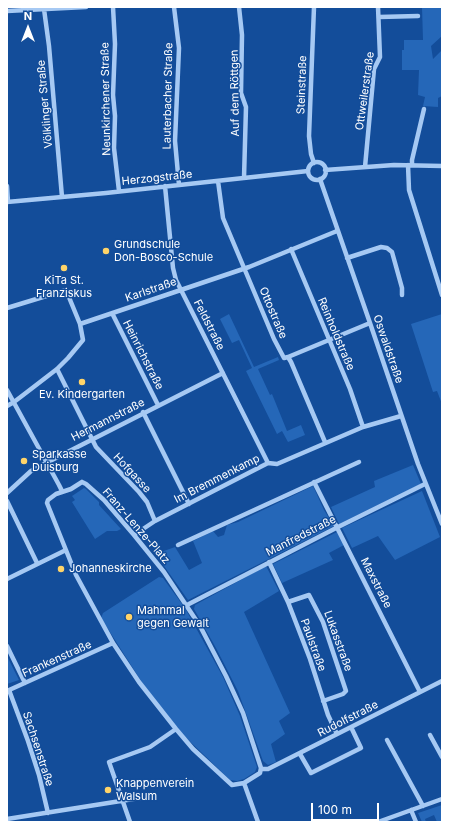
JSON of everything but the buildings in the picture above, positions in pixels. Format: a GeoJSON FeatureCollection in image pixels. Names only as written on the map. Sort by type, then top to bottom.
{"type":"FeatureCollection","features":[{"type":"Feature","properties":{"kind":"street"},"geometry":{"type":"LineString","coordinates":[[7,11],[86,7]]}},
{"type":"Feature","properties":{"kind":"street","name":"Neunkirchener Straße"},"geometry":{"type":"LineString","coordinates":[[113,7],[115,44],[113,95],[115,116],[114,148],[118,191]]}},
{"type":"Feature","properties":{"kind":"street","name":"Lauterbacher Straße"},"geometry":{"type":"LineString","coordinates":[[174,7],[179,48],[175,141],[179,185]]}},
{"type":"Feature","properties":{"kind":"street","name":"Auf dem Röttgen"},"geometry":{"type":"LineString","coordinates":[[239,7],[242,35],[241,93],[246,107],[244,178]]}},
{"type":"Feature","properties":{"kind":"street","name":"Steinstraße"},"geometry":{"type":"LineString","coordinates":[[314,7],[310,136],[311,154],[314,163]]}},
{"type":"Feature","properties":{"kind":"street","name":"Ottweilerstraße"},"geometry":{"type":"LineString","coordinates":[[365,167],[374,69],[380,57],[378,7]]}},
{"type":"Feature","properties":{"kind":"street","name":"Völklinger Straße"},"geometry":{"type":"LineString","coordinates":[[44,9],[49,46],[62,197]]}},
{"type":"Feature","properties":{"kind":"street"},"geometry":{"type":"LineString","coordinates":[[379,17],[418,16]]}},
{"type":"Feature","properties":{"kind":"street"},"geometry":{"type":"LineString","coordinates":[[424,109],[410,165],[409,190],[442,295]]}},
{"type":"Feature","properties":{"kind":"street"},"geometry":{"type":"LineString","coordinates":[[314,163],[321,163],[325,170],[324,175],[320,179],[312,178],[308,171],[310,165],[314,163]]}},
{"type":"Feature","properties":{"kind":"street"},"geometry":{"type":"LineString","coordinates":[[325,170],[410,165],[442,166]]}},
{"type":"Feature","properties":{"kind":"street","name":"Herzogstraße"},"geometry":{"type":"LineString","coordinates":[[8,202],[308,171]]}},
{"type":"Feature","properties":{"kind":"street","name":"Oswaldstraße"},"geometry":{"type":"LineString","coordinates":[[320,179],[425,484],[442,524]]}},
{"type":"Feature","properties":{"kind":"street","name":"Ottostraße"},"geometry":{"type":"LineString","coordinates":[[218,181],[223,218],[284,358],[288,357],[324,442]]}},
{"type":"Feature","properties":{"kind":"street"},"geometry":{"type":"LineString","coordinates":[[7,186],[8,202]]}},
{"type":"Feature","properties":{"kind":"street","name":"Feldstraße"},"geometry":{"type":"LineString","coordinates":[[165,186],[173,268],[176,280],[268,463]]}},
{"type":"Feature","properties":{"kind":"street","name":"Karlstraße"},"geometry":{"type":"LineString","coordinates":[[80,324],[244,268],[337,231]]}},
{"type":"Feature","properties":{"kind":"street"},"geometry":{"type":"LineString","coordinates":[[347,258],[381,247],[387,248],[392,252],[402,288],[402,295]]}},
{"type":"Feature","properties":{"kind":"street","name":"Reinholdstraße"},"geometry":{"type":"LineString","coordinates":[[291,249],[350,389],[363,426]]}},
{"type":"Feature","properties":{"kind":"street"},"geometry":{"type":"LineString","coordinates":[[7,308],[66,290],[80,324],[83,337],[82,343],[57,369],[7,406]]}},
{"type":"Feature","properties":{"kind":"street","name":"Heinrichstraße"},"geometry":{"type":"LineString","coordinates":[[112,313],[158,405]]}},
{"type":"Feature","properties":{"kind":"street"},"geometry":{"type":"LineString","coordinates":[[288,357],[370,323]]}},
{"type":"Feature","properties":{"kind":"street","name":"Hofgasse"},"geometry":{"type":"LineString","coordinates":[[57,369],[92,439],[100,451],[147,502],[155,521]]}},
{"type":"Feature","properties":{"kind":"street","name":"Hermannstraße"},"geometry":{"type":"LineString","coordinates":[[7,493],[31,471],[143,412],[223,373]]}},
{"type":"Feature","properties":{"kind":"street"},"geometry":{"type":"LineString","coordinates":[[7,390],[62,491]]}},
{"type":"Feature","properties":{"kind":"street"},"geometry":{"type":"LineString","coordinates":[[143,412],[189,504]]}},
{"type":"Feature","properties":{"kind":"street","name":"Im Bremmenkamp"},"geometry":{"type":"LineString","coordinates":[[134,535],[155,521],[268,463],[277,464],[363,426],[401,416]]}},
{"type":"Feature","properties":{"kind":"street"},"geometry":{"type":"LineString","coordinates":[[178,545],[359,462]]}},
{"type":"Feature","properties":{"kind":"street","name":"Franz-Lenze-Platz"},"geometry":{"type":"LineString","coordinates":[[244,783],[232,785],[193,749],[139,682],[114,643],[76,575],[47,501],[51,497],[82,482],[85,483],[104,500],[164,572],[200,626],[226,676],[243,714],[261,769]]}},
{"type":"Feature","properties":{"kind":"street","name":"Maxstraße"},"geometry":{"type":"LineString","coordinates":[[314,482],[420,692]]}},
{"type":"Feature","properties":{"kind":"street","name":"Manfredstraße"},"geometry":{"type":"LineString","coordinates":[[187,605],[425,484]]}},
{"type":"Feature","properties":{"kind":"street"},"geometry":{"type":"LineString","coordinates":[[7,501],[37,563]]}},
{"type":"Feature","properties":{"kind":"street"},"geometry":{"type":"LineString","coordinates":[[7,579],[66,550]]}},
{"type":"Feature","properties":{"kind":"street","name":"Paulstraße"},"geometry":{"type":"LineString","coordinates":[[269,562],[288,602],[310,659],[328,715],[338,734]]}},
{"type":"Feature","properties":{"kind":"street","name":"Lukasstraße"},"geometry":{"type":"LineString","coordinates":[[288,602],[309,594],[326,629],[346,691],[343,694],[323,701]]}},
{"type":"Feature","properties":{"kind":"street","name":"Frankenstraße"},"geometry":{"type":"LineString","coordinates":[[8,690],[114,643]]}},
{"type":"Feature","properties":{"kind":"street"},"geometry":{"type":"LineString","coordinates":[[7,646],[25,683]]}},
{"type":"Feature","properties":{"kind":"street","name":"Rudolfstraße"},"geometry":{"type":"LineString","coordinates":[[261,769],[268,769],[300,754],[442,681]]}},
{"type":"Feature","properties":{"kind":"street","name":"Sachsenstraße"},"geometry":{"type":"LineString","coordinates":[[8,690],[28,741],[39,775],[48,814]]}},
{"type":"Feature","properties":{"kind":"street"},"geometry":{"type":"LineString","coordinates":[[300,754],[311,774],[361,748],[351,727]]}},
{"type":"Feature","properties":{"kind":"street"},"geometry":{"type":"LineString","coordinates":[[130,822],[109,762],[150,747],[176,729]]}},
{"type":"Feature","properties":{"kind":"street"},"geometry":{"type":"LineString","coordinates":[[430,735],[442,757]]}},
{"type":"Feature","properties":{"kind":"street"},"geometry":{"type":"LineString","coordinates":[[388,740],[423,806]]}},
{"type":"Feature","properties":{"kind":"street"},"geometry":{"type":"LineString","coordinates":[[258,822],[244,783],[260,773],[261,769]]}},
{"type":"Feature","properties":{"kind":"street"},"geometry":{"type":"LineString","coordinates":[[7,819],[48,814],[146,797]]}},
{"type":"Feature","properties":{"kind":"street"},"geometry":{"type":"LineString","coordinates":[[378,822],[442,799]]}},
{"type":"Feature","properties":{"kind":"street"},"geometry":{"type":"LineString","coordinates":[[412,810],[416,822]]}},
{"type":"Feature","properties":{"kind":"shaded area"},"geometry":{"type":"Polygon","coordinates":[[[422,7],[442,7],[442,36],[431,46],[433,59],[442,50],[442,96],[438,98],[438,107],[423,106],[425,97],[418,95],[419,70],[402,70],[402,50],[404,50],[404,40],[423,40],[422,7]]]}},
{"type":"Feature","properties":{"kind":"shaded area"},"geometry":{"type":"Polygon","coordinates":[[[229,314],[254,367],[278,357],[279,360],[258,369],[270,395],[272,394],[287,431],[301,425],[305,435],[288,442],[282,431],[277,434],[246,371],[252,368],[239,340],[232,343],[220,319],[229,314]]]}},
{"type":"Feature","properties":{"kind":"shaded area"},"geometry":{"type":"Polygon","coordinates":[[[442,314],[442,404],[437,391],[433,392],[411,324],[442,314]]]}},
{"type":"Feature","properties":{"kind":"shaded area"},"geometry":{"type":"Polygon","coordinates":[[[413,465],[421,484],[339,524],[331,507],[375,487],[374,481],[413,465]]]}},
{"type":"Feature","properties":{"kind":"shaded area"},"geometry":{"type":"Polygon","coordinates":[[[313,486],[324,510],[334,526],[188,600],[157,556],[161,552],[175,547],[189,570],[202,563],[193,541],[213,531],[218,537],[224,535],[227,525],[238,522],[313,486]]]}},
{"type":"Feature","properties":{"kind":"shaded area"},"geometry":{"type":"Polygon","coordinates":[[[84,488],[99,502],[99,505],[121,529],[117,531],[107,531],[95,539],[72,502],[75,500],[72,496],[84,488]]]}},
{"type":"Feature","properties":{"kind":"shaded area"},"geometry":{"type":"Polygon","coordinates":[[[422,491],[440,537],[395,560],[378,536],[352,548],[342,528],[422,491]]]}},
{"type":"Feature","properties":{"kind":"shaded area"},"geometry":{"type":"Polygon","coordinates":[[[337,532],[344,545],[329,553],[333,560],[282,583],[273,564],[337,532]]]}},
{"type":"Feature","properties":{"kind":"shaded area"},"geometry":{"type":"Polygon","coordinates":[[[266,566],[279,591],[244,612],[290,713],[279,721],[285,734],[271,744],[276,762],[268,765],[263,761],[238,691],[194,609],[195,605],[266,566]]]}},
{"type":"Feature","properties":{"kind":"shaded area"},"geometry":{"type":"Polygon","coordinates":[[[159,577],[163,578],[185,608],[223,677],[240,716],[257,767],[255,772],[244,779],[237,781],[230,780],[177,729],[150,695],[101,618],[103,613],[159,577]]]}},
{"type":"Feature","properties":{"kind":"shaded area"},"geometry":{"type":"Polygon","coordinates":[[[7,656],[19,680],[7,684],[7,656]]]}},
{"type":"Feature","properties":{"kind":"shaded area"},"geometry":{"type":"Polygon","coordinates":[[[442,805],[442,822],[437,822],[434,815],[425,819],[426,822],[422,822],[418,813],[442,805]]]}},
{"type":"Feature","properties":{"kind":"place","name":"Grundschule Don-Bosco-Schule"},"geometry":{"type":"Point","coordinates":[106,251]}},
{"type":"Feature","properties":{"kind":"place","name":"KiTa St. Franziskus"},"geometry":{"type":"Point","coordinates":[64,268]}},
{"type":"Feature","properties":{"kind":"place","name":"Ev. Kindergarten"},"geometry":{"type":"Point","coordinates":[82,382]}},
{"type":"Feature","properties":{"kind":"place","name":"Sparkasse Duisburg"},"geometry":{"type":"Point","coordinates":[24,461]}},
{"type":"Feature","properties":{"kind":"place","name":"Johanneskirche"},"geometry":{"type":"Point","coordinates":[61,569]}},
{"type":"Feature","properties":{"kind":"place","name":"Mahnmal gegen Gewalt"},"geometry":{"type":"Point","coordinates":[129,617]}},
{"type":"Feature","properties":{"kind":"place","name":"Knappenverein Walsum"},"geometry":{"type":"Point","coordinates":[108,790]}}]}
